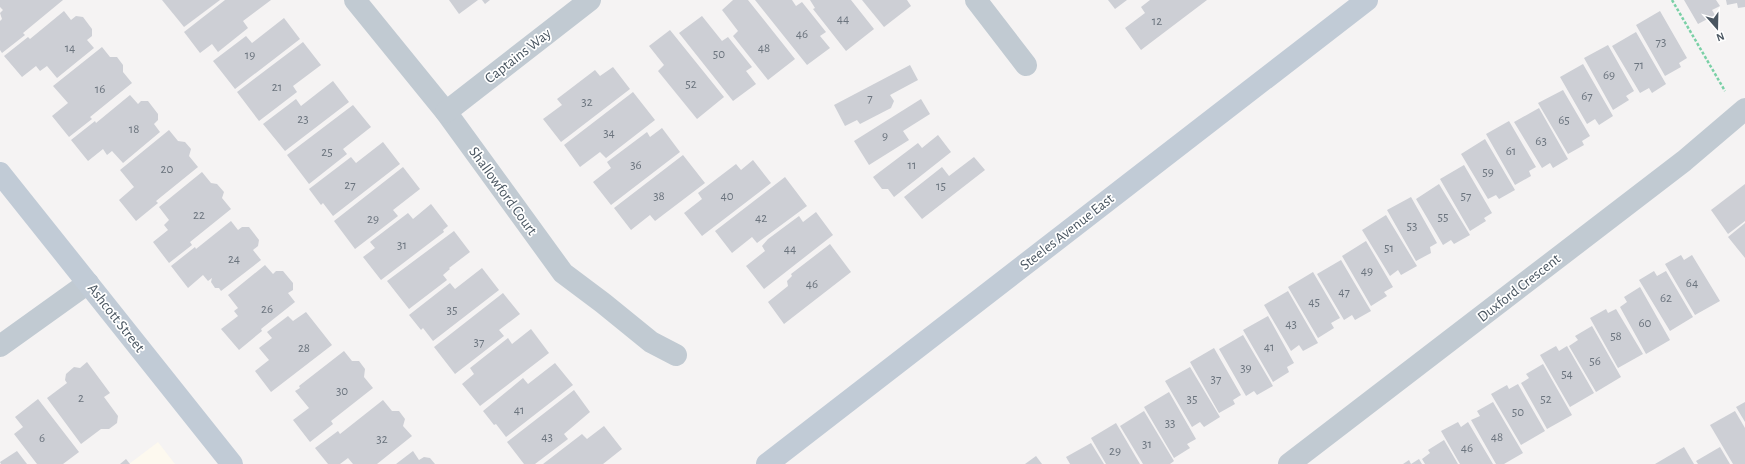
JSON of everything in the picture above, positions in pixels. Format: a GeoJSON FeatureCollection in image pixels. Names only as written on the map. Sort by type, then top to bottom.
{"type":"FeatureCollection","features":[{"type":"Feature","properties":{"kind":"main road","name":"Steeles Avenue East"},"geometry":{"type":"LineString","coordinates":[[767,464],[1367,0]]}},
{"type":"Feature","properties":{"kind":"main road","name":"Ashcott Street"},"geometry":{"type":"LineString","coordinates":[[0,173],[232,464]]}},
{"type":"Feature","properties":{"kind":"street","name":"Shallowford Court"},"geometry":{"type":"LineString","coordinates":[[355,0],[446,112],[563,273],[603,302],[651,342],[676,355]]}},
{"type":"Feature","properties":{"kind":"street","name":"Captains Way"},"geometry":{"type":"LineString","coordinates":[[446,112],[590,0]]}},
{"type":"Feature","properties":{"kind":"street"},"geometry":{"type":"LineString","coordinates":[[976,0],[1026,65]]}},
{"type":"Feature","properties":{"kind":"street","name":"Duxford Crescent"},"geometry":{"type":"LineString","coordinates":[[1289,464],[1684,161],[1742,111]]}},
{"type":"Feature","properties":{"kind":"street"},"geometry":{"type":"LineString","coordinates":[[0,346],[88,283]]}},
{"type":"Feature","properties":{"kind":"path"},"geometry":{"type":"LineString","coordinates":[[1672,0],[1742,111]]}},
{"type":"Feature","properties":{"kind":"shaded area"},"geometry":{"type":"Polygon","coordinates":[[[158,442],[175,464],[129,464],[158,442]]]}},
{"type":"Feature","properties":{"kind":"building"},"geometry":{"type":"Polygon","coordinates":[[[0,0],[63,0],[23,33],[25,35],[2,53],[0,50],[0,21],[2,19],[0,13],[3,10],[0,7],[0,0]]]}},
{"type":"Feature","properties":{"kind":"building"},"geometry":{"type":"Polygon","coordinates":[[[162,0],[220,0],[184,27],[162,0]]]}},
{"type":"Feature","properties":{"kind":"building"},"geometry":{"type":"Polygon","coordinates":[[[225,0],[271,0],[243,21],[248,28],[218,52],[212,44],[200,53],[184,32],[225,0]]]}},
{"type":"Feature","properties":{"kind":"building"},"geometry":{"type":"Polygon","coordinates":[[[449,0],[478,0],[459,14],[449,0]]]}},
{"type":"Feature","properties":{"kind":"building"},"geometry":{"type":"Polygon","coordinates":[[[482,0],[490,0],[485,4],[482,0]]]}},
{"type":"Feature","properties":{"kind":"building"},"geometry":{"type":"Polygon","coordinates":[[[733,0],[748,0],[795,59],[768,80],[733,36],[738,31],[722,10],[733,0]]]}},
{"type":"Feature","properties":{"kind":"building"},"geometry":{"type":"Polygon","coordinates":[[[755,0],[792,0],[796,6],[802,2],[826,32],[820,36],[830,48],[807,65],[755,0]]]}},
{"type":"Feature","properties":{"kind":"building"},"geometry":{"type":"Polygon","coordinates":[[[810,0],[851,0],[874,29],[846,51],[813,9],[815,8],[810,0]]]}},
{"type":"Feature","properties":{"kind":"building"},"geometry":{"type":"Polygon","coordinates":[[[862,0],[907,0],[911,6],[884,27],[862,0]]]}},
{"type":"Feature","properties":{"kind":"building"},"geometry":{"type":"Polygon","coordinates":[[[1108,0],[1127,0],[1115,9],[1108,0]]]}},
{"type":"Feature","properties":{"kind":"building"},"geometry":{"type":"Polygon","coordinates":[[[1150,0],[1207,0],[1141,50],[1125,28],[1145,13],[1141,7],[1150,0]]]}},
{"type":"Feature","properties":{"kind":"building"},"geometry":{"type":"Polygon","coordinates":[[[1684,0],[1716,0],[1720,6],[1712,10],[1715,15],[1698,24],[1684,0]]]}},
{"type":"Feature","properties":{"kind":"building"},"geometry":{"type":"Polygon","coordinates":[[[1726,0],[1745,0],[1745,7],[1738,8],[1737,3],[1727,5],[1726,0]]]}},
{"type":"Feature","properties":{"kind":"building"},"geometry":{"type":"Polygon","coordinates":[[[64,11],[71,20],[76,16],[83,17],[92,29],[92,36],[87,40],[94,48],[57,78],[47,66],[40,71],[36,66],[22,77],[4,56],[28,37],[30,39],[64,11]]]}},
{"type":"Feature","properties":{"kind":"building"},"geometry":{"type":"Polygon","coordinates":[[[1660,11],[1687,58],[1679,63],[1681,67],[1665,76],[1636,25],[1660,11]]]}},
{"type":"Feature","properties":{"kind":"building"},"geometry":{"type":"Polygon","coordinates":[[[702,16],[722,41],[728,37],[752,67],[746,71],[756,84],[733,101],[679,33],[702,16]]]}},
{"type":"Feature","properties":{"kind":"building"},"geometry":{"type":"Polygon","coordinates":[[[284,18],[300,39],[235,89],[213,61],[246,36],[252,43],[284,18]]]}},
{"type":"Feature","properties":{"kind":"building"},"geometry":{"type":"Polygon","coordinates":[[[670,30],[724,97],[697,119],[658,71],[664,65],[649,46],[670,30]]]}},
{"type":"Feature","properties":{"kind":"building"},"geometry":{"type":"Polygon","coordinates":[[[1636,32],[1666,84],[1652,93],[1649,88],[1640,93],[1612,46],[1636,32]]]}},
{"type":"Feature","properties":{"kind":"building"},"geometry":{"type":"Polygon","coordinates":[[[303,42],[321,65],[293,86],[297,92],[259,121],[237,92],[303,42]]]}},
{"type":"Feature","properties":{"kind":"building"},"geometry":{"type":"Polygon","coordinates":[[[1608,45],[1634,91],[1626,96],[1629,100],[1613,110],[1584,58],[1608,45]]]}},
{"type":"Feature","properties":{"kind":"building"},"geometry":{"type":"Polygon","coordinates":[[[102,47],[110,57],[117,57],[123,65],[123,72],[132,83],[90,117],[92,119],[69,137],[52,116],[68,103],[53,86],[102,47]]]}},
{"type":"Feature","properties":{"kind":"building"},"geometry":{"type":"Polygon","coordinates":[[[1583,64],[1613,116],[1599,125],[1595,119],[1587,124],[1560,77],[1583,64]]]}},
{"type":"Feature","properties":{"kind":"building"},"geometry":{"type":"Polygon","coordinates":[[[910,65],[918,80],[890,95],[894,101],[891,108],[860,124],[857,120],[845,126],[834,105],[910,65]]]}},
{"type":"Feature","properties":{"kind":"building"},"geometry":{"type":"Polygon","coordinates":[[[613,67],[630,89],[561,142],[543,119],[562,105],[557,99],[595,70],[600,76],[613,67]]]}},
{"type":"Feature","properties":{"kind":"building"},"geometry":{"type":"Polygon","coordinates":[[[333,81],[349,102],[285,151],[263,124],[296,99],[301,106],[333,81]]]}},
{"type":"Feature","properties":{"kind":"building"},"geometry":{"type":"Polygon","coordinates":[[[1563,90],[1590,136],[1582,141],[1584,145],[1568,154],[1538,103],[1563,90]]]}},
{"type":"Feature","properties":{"kind":"building"},"geometry":{"type":"Polygon","coordinates":[[[633,92],[655,120],[606,158],[600,152],[580,167],[564,145],[633,92]]]}},
{"type":"Feature","properties":{"kind":"building"},"geometry":{"type":"Polygon","coordinates":[[[130,95],[138,104],[141,101],[148,101],[158,114],[158,120],[154,124],[160,132],[123,163],[112,151],[107,155],[103,149],[88,161],[71,140],[95,121],[96,123],[130,95]]]}},
{"type":"Feature","properties":{"kind":"building"},"geometry":{"type":"Polygon","coordinates":[[[921,99],[930,114],[903,131],[909,140],[869,165],[854,141],[921,99]]]}},
{"type":"Feature","properties":{"kind":"building"},"geometry":{"type":"Polygon","coordinates":[[[353,105],[371,127],[343,149],[347,154],[309,184],[287,155],[353,105]]]}},
{"type":"Feature","properties":{"kind":"building"},"geometry":{"type":"Polygon","coordinates":[[[1539,108],[1568,159],[1553,168],[1550,163],[1542,168],[1514,122],[1539,108]]]}},
{"type":"Feature","properties":{"kind":"building"},"geometry":{"type":"Polygon","coordinates":[[[1509,121],[1536,167],[1529,171],[1531,176],[1515,185],[1486,134],[1509,121]]]}},
{"type":"Feature","properties":{"kind":"building"},"geometry":{"type":"Polygon","coordinates":[[[662,128],[680,152],[611,205],[593,182],[611,168],[607,162],[647,132],[650,137],[662,128]]]}},
{"type":"Feature","properties":{"kind":"building"},"geometry":{"type":"Polygon","coordinates":[[[169,130],[178,141],[185,142],[191,149],[189,156],[198,167],[156,201],[158,203],[136,221],[119,200],[134,187],[120,170],[169,130]]]}},
{"type":"Feature","properties":{"kind":"building"},"geometry":{"type":"Polygon","coordinates":[[[938,135],[951,152],[894,197],[888,189],[882,189],[873,177],[918,143],[922,148],[938,135]]]}},
{"type":"Feature","properties":{"kind":"building"},"geometry":{"type":"Polygon","coordinates":[[[1485,139],[1515,190],[1499,199],[1496,195],[1488,199],[1461,154],[1485,139]]]}},
{"type":"Feature","properties":{"kind":"building"},"geometry":{"type":"Polygon","coordinates":[[[383,142],[400,164],[333,216],[323,203],[321,205],[309,189],[351,157],[356,163],[383,142]]]}},
{"type":"Feature","properties":{"kind":"building"},"geometry":{"type":"Polygon","coordinates":[[[683,155],[705,183],[655,221],[650,215],[631,230],[614,208],[683,155]]]}},
{"type":"Feature","properties":{"kind":"building"},"geometry":{"type":"Polygon","coordinates":[[[974,157],[985,170],[922,219],[904,197],[942,167],[949,176],[974,157]]]}},
{"type":"Feature","properties":{"kind":"building"},"geometry":{"type":"Polygon","coordinates":[[[753,160],[771,183],[702,236],[684,213],[702,199],[698,193],[736,164],[741,170],[753,160]]]}},
{"type":"Feature","properties":{"kind":"building"},"geometry":{"type":"Polygon","coordinates":[[[1464,165],[1492,213],[1484,218],[1486,221],[1470,231],[1440,179],[1464,165]]]}},
{"type":"Feature","properties":{"kind":"building"},"geometry":{"type":"Polygon","coordinates":[[[403,167],[420,189],[393,210],[398,216],[355,249],[334,221],[403,167]]]}},
{"type":"Feature","properties":{"kind":"building"},"geometry":{"type":"Polygon","coordinates":[[[202,172],[211,183],[217,184],[224,192],[222,198],[231,209],[190,242],[192,245],[169,263],[153,242],[168,230],[164,225],[169,220],[159,207],[202,172]]]}},
{"type":"Feature","properties":{"kind":"building"},"geometry":{"type":"Polygon","coordinates":[[[785,177],[807,206],[757,243],[752,237],[732,253],[715,231],[785,177]]]}},
{"type":"Feature","properties":{"kind":"building"},"geometry":{"type":"Polygon","coordinates":[[[1439,184],[1470,235],[1454,244],[1451,240],[1443,245],[1416,199],[1439,184]]]}},
{"type":"Feature","properties":{"kind":"building"},"geometry":{"type":"Polygon","coordinates":[[[1745,184],[1745,221],[1728,234],[1711,210],[1745,184]]]}},
{"type":"Feature","properties":{"kind":"building"},"geometry":{"type":"Polygon","coordinates":[[[1411,197],[1437,243],[1430,247],[1431,253],[1416,261],[1387,210],[1411,197]]]}},
{"type":"Feature","properties":{"kind":"building"},"geometry":{"type":"Polygon","coordinates":[[[431,204],[448,226],[443,230],[444,232],[381,280],[363,257],[375,248],[370,242],[408,213],[413,219],[431,204]]]}},
{"type":"Feature","properties":{"kind":"building"},"geometry":{"type":"Polygon","coordinates":[[[816,212],[833,235],[764,289],[746,266],[765,251],[762,246],[768,239],[799,216],[803,222],[816,212]]]}},
{"type":"Feature","properties":{"kind":"building"},"geometry":{"type":"Polygon","coordinates":[[[1386,215],[1417,266],[1401,275],[1398,270],[1390,276],[1362,230],[1386,215]]]}},
{"type":"Feature","properties":{"kind":"building"},"geometry":{"type":"Polygon","coordinates":[[[231,221],[238,230],[242,227],[249,227],[259,240],[258,246],[253,250],[261,260],[221,291],[219,288],[215,288],[211,282],[212,278],[208,281],[203,275],[188,288],[171,266],[195,247],[196,249],[231,221]]]}},
{"type":"Feature","properties":{"kind":"building"},"geometry":{"type":"Polygon","coordinates":[[[1745,223],[1745,258],[1728,237],[1745,223]]]}},
{"type":"Feature","properties":{"kind":"building"},"geometry":{"type":"Polygon","coordinates":[[[454,231],[470,252],[449,268],[450,269],[443,275],[447,280],[409,309],[387,281],[454,231]]]}},
{"type":"Feature","properties":{"kind":"building"},"geometry":{"type":"Polygon","coordinates":[[[1366,241],[1393,287],[1384,292],[1387,296],[1371,306],[1342,256],[1366,241]]]}},
{"type":"Feature","properties":{"kind":"building"},"geometry":{"type":"Polygon","coordinates":[[[830,244],[851,272],[784,324],[768,302],[788,286],[787,281],[792,276],[791,274],[830,244]]]}},
{"type":"Feature","properties":{"kind":"building"},"geometry":{"type":"Polygon","coordinates":[[[1681,255],[1684,260],[1692,255],[1720,301],[1695,315],[1665,264],[1681,255]]]}},
{"type":"Feature","properties":{"kind":"building"},"geometry":{"type":"Polygon","coordinates":[[[1341,260],[1371,311],[1355,320],[1352,315],[1344,320],[1317,274],[1341,260]]]}},
{"type":"Feature","properties":{"kind":"building"},"geometry":{"type":"Polygon","coordinates":[[[265,265],[273,274],[276,271],[283,271],[293,283],[293,290],[288,293],[295,302],[261,329],[262,331],[239,350],[221,329],[238,316],[234,311],[238,308],[228,295],[265,265]]]}},
{"type":"Feature","properties":{"kind":"building"},"geometry":{"type":"Polygon","coordinates":[[[482,268],[499,290],[433,341],[423,328],[421,330],[409,315],[450,283],[455,289],[482,268]]]}},
{"type":"Feature","properties":{"kind":"building"},"geometry":{"type":"Polygon","coordinates":[[[1654,271],[1657,276],[1666,271],[1693,317],[1670,331],[1639,280],[1654,271]]]}},
{"type":"Feature","properties":{"kind":"building"},"geometry":{"type":"Polygon","coordinates":[[[1313,272],[1340,318],[1331,323],[1334,328],[1318,338],[1288,287],[1313,272]]]}},
{"type":"Feature","properties":{"kind":"building"},"geometry":{"type":"Polygon","coordinates":[[[1640,287],[1670,340],[1646,354],[1620,307],[1627,302],[1624,297],[1640,287]]]}},
{"type":"Feature","properties":{"kind":"building"},"geometry":{"type":"Polygon","coordinates":[[[1288,291],[1318,343],[1303,351],[1299,345],[1291,351],[1264,305],[1288,291]]]}},
{"type":"Feature","properties":{"kind":"building"},"geometry":{"type":"Polygon","coordinates":[[[503,293],[520,314],[499,330],[504,336],[455,374],[434,347],[503,293]]]}},
{"type":"Feature","properties":{"kind":"building"},"geometry":{"type":"Polygon","coordinates":[[[1606,309],[1608,313],[1616,309],[1643,354],[1618,368],[1590,318],[1606,309]]]}},
{"type":"Feature","properties":{"kind":"building"},"geometry":{"type":"Polygon","coordinates":[[[306,312],[332,345],[271,392],[255,371],[269,360],[259,348],[272,338],[267,332],[288,316],[293,321],[306,312]]]}},
{"type":"Feature","properties":{"kind":"building"},"geometry":{"type":"Polygon","coordinates":[[[1268,316],[1294,363],[1287,367],[1289,372],[1273,382],[1243,330],[1268,316]]]}},
{"type":"Feature","properties":{"kind":"building"},"geometry":{"type":"Polygon","coordinates":[[[1592,326],[1621,377],[1596,392],[1569,346],[1578,340],[1575,336],[1592,326]]]}},
{"type":"Feature","properties":{"kind":"building"},"geometry":{"type":"Polygon","coordinates":[[[531,329],[549,353],[480,406],[462,384],[474,374],[470,368],[508,338],[512,344],[531,329]]]}},
{"type":"Feature","properties":{"kind":"building"},"geometry":{"type":"Polygon","coordinates":[[[1243,335],[1273,386],[1257,395],[1254,391],[1246,396],[1219,349],[1243,335]]]}},
{"type":"Feature","properties":{"kind":"building"},"geometry":{"type":"Polygon","coordinates":[[[1556,346],[1559,351],[1567,346],[1594,393],[1570,407],[1540,355],[1556,346]]]}},
{"type":"Feature","properties":{"kind":"building"},"geometry":{"type":"Polygon","coordinates":[[[1214,348],[1241,395],[1233,400],[1235,404],[1219,413],[1190,362],[1214,348]]]}},
{"type":"Feature","properties":{"kind":"building"},"geometry":{"type":"Polygon","coordinates":[[[344,351],[352,361],[359,361],[365,369],[364,377],[373,388],[331,421],[333,424],[310,442],[293,420],[309,408],[295,391],[300,388],[299,386],[344,351]]]}},
{"type":"Feature","properties":{"kind":"building"},"geometry":{"type":"Polygon","coordinates":[[[87,362],[110,393],[104,397],[118,416],[117,423],[109,429],[101,429],[81,444],[47,398],[67,383],[65,380],[66,374],[74,367],[80,368],[87,362]]]}},
{"type":"Feature","properties":{"kind":"building"},"geometry":{"type":"Polygon","coordinates":[[[555,363],[573,385],[506,437],[483,411],[523,378],[528,384],[555,363]]]}},
{"type":"Feature","properties":{"kind":"building"},"geometry":{"type":"Polygon","coordinates":[[[1543,364],[1572,415],[1547,429],[1521,383],[1529,378],[1526,374],[1543,364]]]}},
{"type":"Feature","properties":{"kind":"building"},"geometry":{"type":"Polygon","coordinates":[[[1190,367],[1220,417],[1204,427],[1200,422],[1192,427],[1165,381],[1190,367]]]}},
{"type":"Feature","properties":{"kind":"building"},"geometry":{"type":"Polygon","coordinates":[[[1518,384],[1545,431],[1521,445],[1491,394],[1507,385],[1509,389],[1518,384]]]}},
{"type":"Feature","properties":{"kind":"building"},"geometry":{"type":"Polygon","coordinates":[[[574,390],[590,412],[564,434],[568,439],[535,464],[524,464],[507,442],[574,390]]]}},
{"type":"Feature","properties":{"kind":"building"},"geometry":{"type":"Polygon","coordinates":[[[1169,392],[1196,439],[1187,444],[1190,448],[1174,458],[1144,407],[1169,392]]]}},
{"type":"Feature","properties":{"kind":"building"},"geometry":{"type":"Polygon","coordinates":[[[38,399],[79,452],[63,464],[37,464],[14,434],[23,427],[15,417],[38,399]]]}},
{"type":"Feature","properties":{"kind":"building"},"geometry":{"type":"Polygon","coordinates":[[[383,400],[392,411],[399,411],[405,419],[403,426],[412,436],[377,464],[353,464],[348,458],[340,464],[328,464],[315,448],[338,431],[340,434],[383,400]]]}},
{"type":"Feature","properties":{"kind":"building"},"geometry":{"type":"Polygon","coordinates":[[[1493,402],[1523,453],[1504,464],[1496,464],[1471,420],[1480,416],[1477,411],[1493,402]]]}},
{"type":"Feature","properties":{"kind":"building"},"geometry":{"type":"Polygon","coordinates":[[[1745,402],[1745,422],[1736,407],[1745,402]]]}},
{"type":"Feature","properties":{"kind":"building"},"geometry":{"type":"Polygon","coordinates":[[[1144,411],[1174,461],[1170,464],[1143,464],[1120,426],[1144,411]]]}},
{"type":"Feature","properties":{"kind":"building"},"geometry":{"type":"Polygon","coordinates":[[[1735,411],[1745,428],[1745,464],[1733,464],[1710,425],[1735,411]]]}},
{"type":"Feature","properties":{"kind":"building"},"geometry":{"type":"Polygon","coordinates":[[[1458,422],[1461,427],[1468,422],[1493,464],[1460,464],[1441,431],[1458,422]]]}},
{"type":"Feature","properties":{"kind":"building"},"geometry":{"type":"Polygon","coordinates":[[[1116,423],[1140,464],[1106,464],[1091,438],[1116,423]]]}},
{"type":"Feature","properties":{"kind":"building"},"geometry":{"type":"Polygon","coordinates":[[[604,426],[622,449],[603,464],[543,464],[582,434],[587,439],[604,426]]]}},
{"type":"Feature","properties":{"kind":"building"},"geometry":{"type":"Polygon","coordinates":[[[1444,440],[1458,464],[1425,464],[1422,459],[1430,453],[1428,450],[1444,440]]]}},
{"type":"Feature","properties":{"kind":"building"},"geometry":{"type":"Polygon","coordinates":[[[1091,443],[1104,464],[1070,464],[1066,457],[1091,443]]]}},
{"type":"Feature","properties":{"kind":"building"},"geometry":{"type":"Polygon","coordinates":[[[1684,447],[1694,464],[1655,464],[1684,447]]]}},
{"type":"Feature","properties":{"kind":"building"},"geometry":{"type":"Polygon","coordinates":[[[1720,447],[1730,464],[1698,464],[1696,461],[1720,447]]]}},
{"type":"Feature","properties":{"kind":"building"},"geometry":{"type":"Polygon","coordinates":[[[17,451],[27,464],[1,464],[0,462],[17,451]]]}},
{"type":"Feature","properties":{"kind":"building"},"geometry":{"type":"Polygon","coordinates":[[[413,451],[419,460],[424,457],[430,458],[435,464],[396,464],[413,451]]]}},
{"type":"Feature","properties":{"kind":"building"},"geometry":{"type":"Polygon","coordinates":[[[1036,456],[1042,464],[1025,464],[1036,456]]]}},
{"type":"Feature","properties":{"kind":"building"},"geometry":{"type":"Polygon","coordinates":[[[126,459],[130,464],[120,464],[126,459]]]}},
{"type":"Feature","properties":{"kind":"building"},"geometry":{"type":"Polygon","coordinates":[[[1419,459],[1422,464],[1411,464],[1419,459]]]}},
{"type":"Feature","properties":{"kind":"building"},"geometry":{"type":"Polygon","coordinates":[[[1409,460],[1411,464],[1403,464],[1409,460]]]}}]}
